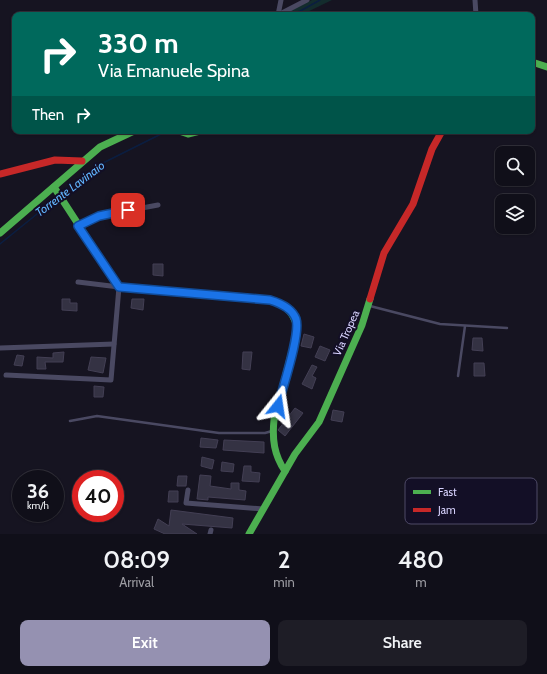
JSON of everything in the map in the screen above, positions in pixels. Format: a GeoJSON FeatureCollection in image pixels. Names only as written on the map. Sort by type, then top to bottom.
{"type":"FeatureCollection","features":[{"type":"Feature","properties":{"kind":"street"},"geometry":{"type":"LineString","coordinates":[[279,12],[281,0]]}},
{"type":"Feature","properties":{"kind":"street"},"geometry":{"type":"LineString","coordinates":[[284,12],[308,0]]}},
{"type":"Feature","properties":{"kind":"street"},"geometry":{"type":"LineString","coordinates":[[475,0],[476,12]]}},
{"type":"Feature","properties":{"kind":"street"},"geometry":{"type":"LineString","coordinates":[[535,63],[547,67]]}},
{"type":"Feature","properties":{"kind":"street"},"geometry":{"type":"LineString","coordinates":[[0,233],[100,147],[128,134]]}},
{"type":"Feature","properties":{"kind":"street","name":"Via Tropea"},"geometry":{"type":"LineString","coordinates":[[249,534],[295,454],[319,422],[369,306],[384,253],[413,204],[432,149],[440,134]]}},
{"type":"Feature","properties":{"kind":"street"},"geometry":{"type":"LineString","coordinates":[[0,174],[42,162],[55,160],[82,161]]}},
{"type":"Feature","properties":{"kind":"street"},"geometry":{"type":"LineString","coordinates":[[6,376],[111,380],[119,287],[54,187]]}},
{"type":"Feature","properties":{"kind":"street"},"geometry":{"type":"LineString","coordinates":[[78,226],[99,216],[158,204]]}},
{"type":"Feature","properties":{"kind":"street"},"geometry":{"type":"LineString","coordinates":[[78,282],[119,287],[257,298],[270,300],[287,308],[296,319],[297,332],[274,420],[273,431],[274,447],[277,458],[285,471]]}},
{"type":"Feature","properties":{"kind":"street"},"geometry":{"type":"LineString","coordinates":[[0,348],[114,344]]}},
{"type":"Feature","properties":{"kind":"street"},"geometry":{"type":"LineString","coordinates":[[188,490],[186,503],[263,509]]}},
{"type":"Feature","properties":{"kind":"lane"},"geometry":{"type":"LineString","coordinates":[[369,306],[440,324],[507,328]]}},
{"type":"Feature","properties":{"kind":"lane"},"geometry":{"type":"LineString","coordinates":[[458,376],[465,326]]}},
{"type":"Feature","properties":{"kind":"lane"},"geometry":{"type":"LineString","coordinates":[[70,421],[97,416],[219,433],[265,434],[273,431]]}},
{"type":"Feature","properties":{"kind":"green space"},"geometry":{"type":"Polygon","coordinates":[[[312,0],[332,0],[307,12],[288,12],[312,0]]]}},
{"type":"Feature","properties":{"kind":"building"},"geometry":{"type":"Polygon","coordinates":[[[153,264],[163,264],[163,276],[153,275],[153,264]]]}},
{"type":"Feature","properties":{"kind":"building"},"geometry":{"type":"Polygon","coordinates":[[[62,299],[70,299],[70,303],[77,303],[77,311],[62,310],[62,299]]]}},
{"type":"Feature","properties":{"kind":"building"},"geometry":{"type":"Polygon","coordinates":[[[132,299],[144,299],[143,310],[131,308],[132,299]]]}},
{"type":"Feature","properties":{"kind":"building"},"geometry":{"type":"Polygon","coordinates":[[[304,334],[314,337],[311,348],[301,346],[304,334]]]}},
{"type":"Feature","properties":{"kind":"building"},"geometry":{"type":"Polygon","coordinates":[[[473,338],[482,338],[483,351],[472,350],[473,338]]]}},
{"type":"Feature","properties":{"kind":"building"},"geometry":{"type":"Polygon","coordinates":[[[320,346],[330,350],[325,361],[315,357],[320,346]]]}},
{"type":"Feature","properties":{"kind":"building"},"geometry":{"type":"Polygon","coordinates":[[[64,352],[63,362],[45,362],[46,369],[37,369],[37,357],[53,358],[53,353],[64,352]]]}},
{"type":"Feature","properties":{"kind":"building"},"geometry":{"type":"Polygon","coordinates":[[[243,352],[252,352],[250,370],[242,369],[243,352]]]}},
{"type":"Feature","properties":{"kind":"building"},"geometry":{"type":"Polygon","coordinates":[[[17,355],[24,356],[22,366],[14,365],[17,355]]]}},
{"type":"Feature","properties":{"kind":"building"},"geometry":{"type":"Polygon","coordinates":[[[91,357],[106,358],[103,373],[88,370],[91,357]]]}},
{"type":"Feature","properties":{"kind":"building"},"geometry":{"type":"Polygon","coordinates":[[[474,363],[484,363],[485,376],[474,376],[474,363]]]}},
{"type":"Feature","properties":{"kind":"building"},"geometry":{"type":"Polygon","coordinates":[[[312,365],[317,367],[312,376],[316,378],[312,389],[302,384],[312,365]]]}},
{"type":"Feature","properties":{"kind":"building"},"geometry":{"type":"Polygon","coordinates":[[[94,386],[104,387],[103,397],[94,397],[94,386]]]}},
{"type":"Feature","properties":{"kind":"building"},"geometry":{"type":"Polygon","coordinates":[[[295,408],[303,413],[285,436],[278,430],[295,408]]]}},
{"type":"Feature","properties":{"kind":"building"},"geometry":{"type":"Polygon","coordinates":[[[333,410],[344,412],[342,422],[331,420],[333,410]]]}},
{"type":"Feature","properties":{"kind":"building"},"geometry":{"type":"Polygon","coordinates":[[[201,438],[218,440],[216,448],[200,447],[201,438]]]}},
{"type":"Feature","properties":{"kind":"building"},"geometry":{"type":"Polygon","coordinates":[[[224,440],[264,442],[264,453],[223,450],[224,440]]]}},
{"type":"Feature","properties":{"kind":"building"},"geometry":{"type":"Polygon","coordinates":[[[202,457],[214,460],[212,469],[201,466],[202,457]]]}},
{"type":"Feature","properties":{"kind":"building"},"geometry":{"type":"Polygon","coordinates":[[[222,462],[234,464],[233,472],[221,471],[222,462]]]}},
{"type":"Feature","properties":{"kind":"building"},"geometry":{"type":"Polygon","coordinates":[[[244,466],[251,466],[251,472],[260,473],[259,482],[242,481],[244,466]]]}},
{"type":"Feature","properties":{"kind":"building"},"geometry":{"type":"Polygon","coordinates":[[[200,475],[211,476],[210,486],[231,489],[231,483],[239,483],[239,490],[246,491],[245,500],[208,497],[208,500],[197,499],[200,475]]]}},
{"type":"Feature","properties":{"kind":"building"},"geometry":{"type":"Polygon","coordinates":[[[178,476],[187,476],[186,486],[177,486],[178,476]]]}},
{"type":"Feature","properties":{"kind":"building"},"geometry":{"type":"Polygon","coordinates":[[[169,491],[178,491],[178,502],[168,502],[169,491]]]}},
{"type":"Feature","properties":{"kind":"building"},"geometry":{"type":"Polygon","coordinates":[[[171,510],[233,518],[232,528],[182,524],[197,534],[165,534],[154,529],[158,519],[169,526],[171,510]]]}},
{"type":"Feature","properties":{"kind":"waterway","name":"Torrente Lavinaio"},"geometry":{"type":"LineString","coordinates":[[298,12],[320,0]]}},
{"type":"Feature","properties":{"kind":"waterway","name":"Torrente Lavinaio"},"geometry":{"type":"LineString","coordinates":[[61,194],[99,165],[161,134]]}},
{"type":"Feature","properties":{"kind":"waterway","name":"Torrente Lavinaio"},"geometry":{"type":"LineString","coordinates":[[0,244],[58,197]]}},
{"type":"Feature","properties":{"kind":"traffic: fast"},"geometry":{"type":"LineString","coordinates":[[535,63],[547,67]]}},
{"type":"Feature","properties":{"kind":"traffic: fast"},"geometry":{"type":"LineString","coordinates":[[0,233],[100,147],[128,134]]}},
{"type":"Feature","properties":{"kind":"traffic: fast"},"geometry":{"type":"LineString","coordinates":[[54,187],[119,287],[270,300],[281,305],[290,312],[295,320],[297,332],[273,427],[276,453],[285,471]]}},
{"type":"Feature","properties":{"kind":"traffic: fast"},"geometry":{"type":"LineString","coordinates":[[249,534],[295,454],[319,422],[362,325],[370,299]]}},
{"type":"Feature","properties":{"kind":"traffic: jam"},"geometry":{"type":"LineString","coordinates":[[370,299],[384,253],[413,204],[432,149],[440,134]]}},
{"type":"Feature","properties":{"kind":"traffic: jam"},"geometry":{"type":"LineString","coordinates":[[0,174],[55,160],[82,161]]}},
{"type":"Feature","properties":{"kind":"route"},"geometry":{"type":"LineString","coordinates":[[128,210],[99,216],[78,226],[119,287],[257,298],[270,300],[280,304],[292,313],[296,319],[297,332],[278,406]]}}]}
